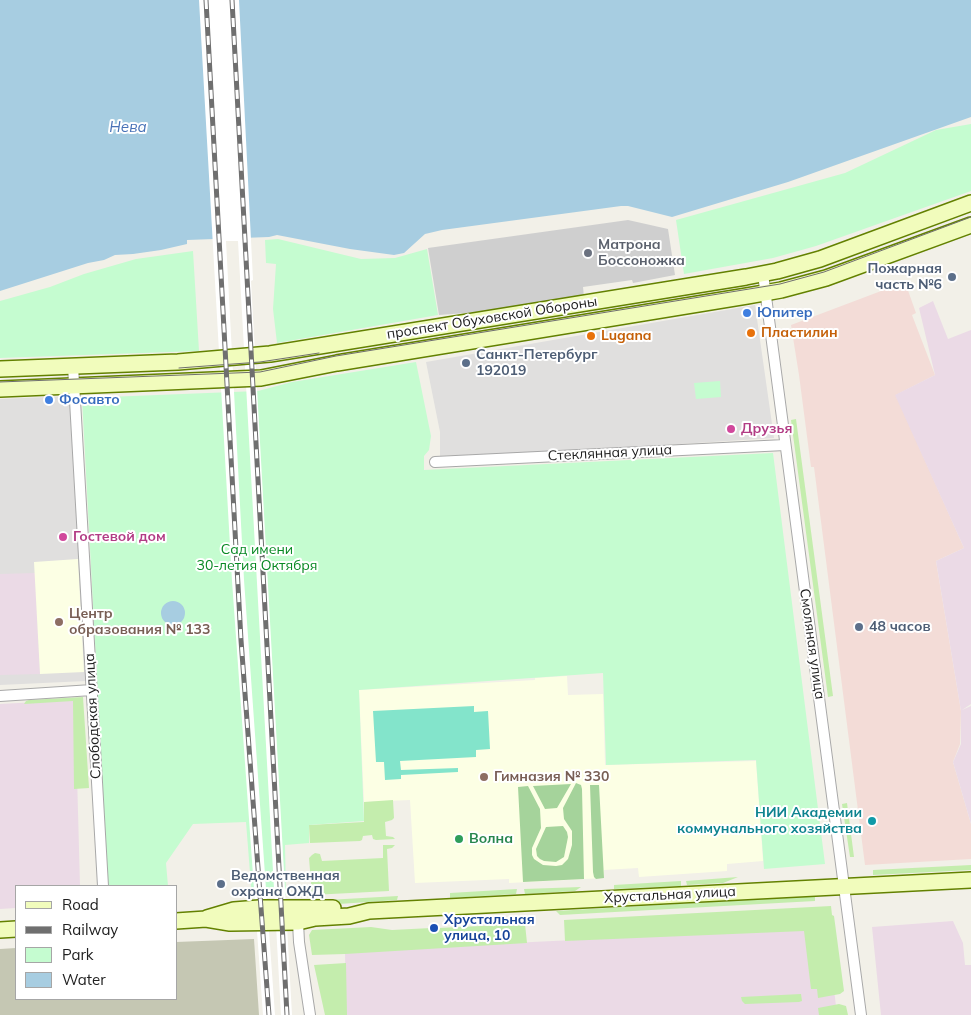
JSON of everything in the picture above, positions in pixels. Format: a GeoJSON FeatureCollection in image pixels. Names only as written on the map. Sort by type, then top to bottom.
{"type":"FeatureCollection","features":[{"type":"Feature","properties":{"kind":"main road","name":"проспект Обуховской Обороны"},"geometry":{"type":"LineString","coordinates":[[0,369],[196,361],[270,354],[520,315],[763,274],[820,259],[971,203]]}},
{"type":"Feature","properties":{"kind":"main road","name":"проспект Обуховской Обороны"},"geometry":{"type":"LineString","coordinates":[[0,389],[261,378],[355,360],[765,294],[826,278],[971,225]]}},
{"type":"Feature","properties":{"kind":"main road","name":"Хрустальная улица"},"geometry":{"type":"LineString","coordinates":[[178,921],[206,919],[230,923],[298,922],[314,918],[349,916],[369,911],[971,880]]}},
{"type":"Feature","properties":{"kind":"main road","name":"Хрустальная улица"},"geometry":{"type":"LineString","coordinates":[[206,919],[234,910],[259,908],[348,907],[369,911]]}},
{"type":"Feature","properties":{"kind":"main road"},"geometry":{"type":"LineString","coordinates":[[0,930],[15,929]]}},
{"type":"Feature","properties":{"kind":"street","name":"Смоляная улица"},"geometry":{"type":"LineString","coordinates":[[763,274],[861,1015]]}},
{"type":"Feature","properties":{"kind":"street","name":"Слободская улица"},"geometry":{"type":"LineString","coordinates":[[73,366],[103,885]]}},
{"type":"Feature","properties":{"kind":"street","name":"Стеклянная улица"},"geometry":{"type":"LineString","coordinates":[[435,462],[785,445]]}},
{"type":"Feature","properties":{"kind":"street"},"geometry":{"type":"LineString","coordinates":[[0,696],[92,690]]}},
{"type":"Feature","properties":{"kind":"street"},"geometry":{"type":"LineString","coordinates":[[298,922],[299,942],[310,1015]]}},
{"type":"Feature","properties":{"kind":"shaded area"},"geometry":{"type":"Polygon","coordinates":[[[628,220],[668,229],[675,275],[633,283],[632,280],[583,287],[584,297],[506,310],[439,315],[428,248],[628,220]]]}},
{"type":"Feature","properties":{"kind":"shaded area"},"geometry":{"type":"Polygon","coordinates":[[[905,282],[916,313],[912,315],[935,375],[896,395],[964,548],[936,561],[961,711],[960,744],[953,762],[971,824],[971,859],[865,865],[814,467],[811,467],[791,325],[905,282]]]}},
{"type":"Feature","properties":{"kind":"shaded area"},"geometry":{"type":"Polygon","coordinates":[[[933,301],[948,339],[971,330],[971,704],[962,710],[971,706],[971,824],[953,762],[961,744],[961,711],[936,561],[964,548],[895,395],[935,375],[919,308],[933,301]]]}},
{"type":"Feature","properties":{"kind":"shaded area"},"geometry":{"type":"Polygon","coordinates":[[[755,305],[774,438],[587,450],[440,456],[440,432],[426,362],[755,305]]]}},
{"type":"Feature","properties":{"kind":"shaded area"},"geometry":{"type":"Polygon","coordinates":[[[70,396],[86,681],[0,685],[0,399],[70,396]]]}},
{"type":"Feature","properties":{"kind":"shaded area","name":"Центр образования № 133"},"geometry":{"type":"Polygon","coordinates":[[[78,559],[84,672],[40,674],[34,562],[78,559]]]}},
{"type":"Feature","properties":{"kind":"shaded area"},"geometry":{"type":"Polygon","coordinates":[[[35,573],[40,674],[0,675],[0,574],[35,573]]]}},
{"type":"Feature","properties":{"kind":"shaded area","name":"Гимназия № 330"},"geometry":{"type":"Polygon","coordinates":[[[567,676],[568,695],[603,694],[605,765],[756,761],[763,861],[727,864],[727,871],[639,877],[638,868],[604,870],[604,878],[509,883],[509,879],[415,883],[410,800],[364,802],[359,690],[535,680],[535,678],[567,676]]]}},
{"type":"Feature","properties":{"kind":"shaded area"},"geometry":{"type":"Polygon","coordinates":[[[75,700],[80,885],[15,885],[15,908],[0,909],[0,704],[75,700]]]}},
{"type":"Feature","properties":{"kind":"shaded area"},"geometry":{"type":"Polygon","coordinates":[[[953,921],[963,943],[965,965],[971,965],[971,1015],[881,1015],[872,927],[953,921]]]}},
{"type":"Feature","properties":{"kind":"shaded area"},"geometry":{"type":"Polygon","coordinates":[[[827,928],[837,1015],[346,1015],[345,953],[827,928]]]}},
{"type":"Feature","properties":{"kind":"shaded area"},"geometry":{"type":"Polygon","coordinates":[[[254,939],[259,1015],[0,1015],[0,949],[15,948],[15,1000],[178,1000],[178,942],[254,939]]]}},
{"type":"Feature","properties":{"kind":"green space"},"geometry":{"type":"Polygon","coordinates":[[[971,124],[971,191],[816,246],[773,258],[684,274],[676,220],[845,173],[936,130],[971,124]]]}},
{"type":"Feature","properties":{"kind":"green space"},"geometry":{"type":"Polygon","coordinates":[[[278,239],[361,259],[395,258],[427,249],[438,315],[277,343],[273,309],[276,264],[266,263],[265,240],[278,239]]]}},
{"type":"Feature","properties":{"kind":"green space"},"geometry":{"type":"Polygon","coordinates":[[[193,251],[199,351],[0,358],[0,301],[136,259],[193,251]]]}},
{"type":"Feature","properties":{"kind":"green space","name":"Сад имени 30-летия Октября"},"geometry":{"type":"Polygon","coordinates":[[[416,362],[431,436],[429,450],[424,456],[424,470],[773,453],[825,864],[764,869],[756,760],[606,765],[603,673],[359,690],[364,821],[309,825],[309,843],[285,845],[286,895],[252,898],[246,822],[193,824],[166,863],[168,885],[108,885],[82,398],[258,391],[292,382],[416,362]]]}},
{"type":"Feature","properties":{"kind":"green space"},"geometry":{"type":"Polygon","coordinates":[[[720,381],[721,397],[696,399],[694,383],[720,381]]]}},
{"type":"Feature","properties":{"kind":"green space"},"geometry":{"type":"Polygon","coordinates":[[[796,419],[833,696],[828,697],[791,420],[796,419]]]}},
{"type":"Feature","properties":{"kind":"green space"},"geometry":{"type":"Polygon","coordinates":[[[83,697],[89,788],[74,789],[73,701],[24,704],[29,700],[83,697]]]}},
{"type":"Feature","properties":{"kind":"green space"},"geometry":{"type":"Polygon","coordinates":[[[474,706],[474,712],[488,711],[490,749],[476,750],[476,757],[400,761],[401,770],[458,768],[458,772],[401,775],[401,779],[385,780],[384,762],[376,762],[373,711],[474,706]]]}},
{"type":"Feature","properties":{"kind":"green space"},"geometry":{"type":"Polygon","coordinates":[[[576,783],[581,785],[582,789],[584,879],[523,882],[518,787],[528,786],[540,809],[541,828],[532,848],[532,855],[534,859],[543,865],[556,866],[562,865],[568,859],[572,845],[572,831],[564,819],[563,808],[576,783]]]}},
{"type":"Feature","properties":{"kind":"green space"},"geometry":{"type":"Polygon","coordinates":[[[571,784],[557,808],[545,809],[533,786],[571,784]]]}},
{"type":"Feature","properties":{"kind":"green space"},"geometry":{"type":"Polygon","coordinates":[[[590,785],[599,785],[604,878],[596,879],[593,872],[590,785]]]}},
{"type":"Feature","properties":{"kind":"green space"},"geometry":{"type":"Polygon","coordinates":[[[393,800],[394,818],[385,822],[386,836],[395,839],[376,840],[373,839],[372,835],[363,836],[360,841],[310,843],[309,825],[364,822],[364,802],[393,800]]]}},
{"type":"Feature","properties":{"kind":"green space"},"geometry":{"type":"Polygon","coordinates":[[[847,803],[854,857],[850,857],[842,804],[847,803]]]}},
{"type":"Feature","properties":{"kind":"green space"},"geometry":{"type":"Polygon","coordinates":[[[563,826],[568,837],[564,857],[556,862],[540,859],[537,856],[536,849],[546,827],[563,826]]]}},
{"type":"Feature","properties":{"kind":"green space"},"geometry":{"type":"Polygon","coordinates":[[[383,845],[395,845],[387,849],[389,891],[312,895],[309,858],[312,855],[315,853],[320,854],[322,861],[383,858],[383,845]]]}},
{"type":"Feature","properties":{"kind":"green space"},"geometry":{"type":"Polygon","coordinates":[[[971,865],[971,870],[873,875],[873,870],[971,865]]]}},
{"type":"Feature","properties":{"kind":"green space"},"geometry":{"type":"Polygon","coordinates":[[[738,877],[723,883],[687,885],[686,881],[738,877]]]}},
{"type":"Feature","properties":{"kind":"green space"},"geometry":{"type":"Polygon","coordinates":[[[681,881],[681,886],[614,889],[614,885],[681,881]]]}},
{"type":"Feature","properties":{"kind":"green space"},"geometry":{"type":"Polygon","coordinates":[[[581,887],[575,891],[525,894],[524,889],[581,887]]]}},
{"type":"Feature","properties":{"kind":"green space"},"geometry":{"type":"Polygon","coordinates":[[[517,889],[516,894],[450,898],[450,893],[517,889]]]}},
{"type":"Feature","properties":{"kind":"green space"},"geometry":{"type":"Polygon","coordinates":[[[398,896],[397,900],[339,904],[327,902],[327,900],[398,896]]]}},
{"type":"Feature","properties":{"kind":"green space"},"geometry":{"type":"Polygon","coordinates":[[[815,896],[815,901],[560,915],[556,911],[815,896]]]}},
{"type":"Feature","properties":{"kind":"green space"},"geometry":{"type":"Polygon","coordinates":[[[831,906],[844,991],[840,994],[818,998],[817,989],[811,989],[804,931],[565,941],[564,920],[831,906]]]}},
{"type":"Feature","properties":{"kind":"green space"},"geometry":{"type":"Polygon","coordinates":[[[525,924],[527,943],[345,954],[312,955],[309,935],[312,930],[371,927],[392,930],[431,928],[431,930],[438,930],[438,928],[525,924]]]}},
{"type":"Feature","properties":{"kind":"green space"},"geometry":{"type":"Polygon","coordinates":[[[346,963],[347,1015],[325,1015],[314,965],[346,963]]]}},
{"type":"Feature","properties":{"kind":"green space"},"geometry":{"type":"Polygon","coordinates":[[[801,994],[802,1001],[799,1002],[745,1004],[741,997],[801,994]]]}},
{"type":"Feature","properties":{"kind":"green space"},"geometry":{"type":"Polygon","coordinates":[[[839,1004],[846,1006],[848,1015],[819,1015],[818,1008],[839,1004]]]}},
{"type":"Feature","properties":{"kind":"water","name":"Нева"},"geometry":{"type":"Polygon","coordinates":[[[0,0],[971,0],[971,117],[788,182],[672,217],[621,206],[442,230],[425,234],[404,253],[394,255],[277,235],[269,237],[187,240],[187,244],[161,250],[115,255],[0,291],[0,0]]]}},
{"type":"Feature","properties":{"kind":"water"},"geometry":{"type":"Polygon","coordinates":[[[173,601],[182,604],[185,613],[182,622],[173,625],[164,622],[161,613],[164,604],[173,601]]]}},
{"type":"Feature","properties":{"kind":"pier"},"geometry":{"type":"Polygon","coordinates":[[[199,0],[239,0],[253,280],[251,281],[292,1015],[281,1015],[238,241],[226,241],[244,580],[275,1015],[263,1015],[232,581],[199,0]]]}},
{"type":"Feature","properties":{"kind":"tram line"},"geometry":{"type":"LineString","coordinates":[[0,382],[260,372],[336,356],[780,284],[824,272],[971,217]]}},
{"type":"Feature","properties":{"kind":"tram line"},"geometry":{"type":"LineString","coordinates":[[179,368],[260,362],[319,353]]}},
{"type":"Feature","properties":{"kind":"railway"},"geometry":{"type":"LineString","coordinates":[[206,0],[241,640],[269,1015]]}},
{"type":"Feature","properties":{"kind":"railway"},"geometry":{"type":"LineString","coordinates":[[232,0],[287,1015]]}},
{"type":"Feature","properties":{"kind":"place","name":"Матрона Боссоножка"},"geometry":{"type":"Point","coordinates":[588,253]}},
{"type":"Feature","properties":{"kind":"place","name":"Пожарная часть №6"},"geometry":{"type":"Point","coordinates":[952,277]}},
{"type":"Feature","properties":{"kind":"place","name":"Юпитер"},"geometry":{"type":"Point","coordinates":[747,313]}},
{"type":"Feature","properties":{"kind":"place","name":"Пластилин"},"geometry":{"type":"Point","coordinates":[751,333]}},
{"type":"Feature","properties":{"kind":"place","name":"Lugana"},"geometry":{"type":"Point","coordinates":[591,336]}},
{"type":"Feature","properties":{"kind":"place","name":"Санкт-Петербург 192019"},"geometry":{"type":"Point","coordinates":[466,363]}},
{"type":"Feature","properties":{"kind":"place","name":"Фосавто"},"geometry":{"type":"Point","coordinates":[49,400]}},
{"type":"Feature","properties":{"kind":"place","name":"Друзья"},"geometry":{"type":"Point","coordinates":[731,429]}},
{"type":"Feature","properties":{"kind":"place","name":"Гостевой дом"},"geometry":{"type":"Point","coordinates":[63,537]}},
{"type":"Feature","properties":{"kind":"place","name":"Центр образования № 133"},"geometry":{"type":"Point","coordinates":[59,622]}},
{"type":"Feature","properties":{"kind":"place","name":"48 часов"},"geometry":{"type":"Point","coordinates":[859,627]}},
{"type":"Feature","properties":{"kind":"place","name":"Гимназия № 330"},"geometry":{"type":"Point","coordinates":[484,777]}},
{"type":"Feature","properties":{"kind":"place","name":"НИИ Академии коммунального хозяйства"},"geometry":{"type":"Point","coordinates":[872,821]}},
{"type":"Feature","properties":{"kind":"place","name":"Волна"},"geometry":{"type":"Point","coordinates":[459,839]}},
{"type":"Feature","properties":{"kind":"place","name":"Ведомственная охрана ОЖД"},"geometry":{"type":"Point","coordinates":[221,884]}},
{"type":"Feature","properties":{"kind":"place","name":"Хрустальная улица, 10"},"geometry":{"type":"Point","coordinates":[434,928]}}]}
